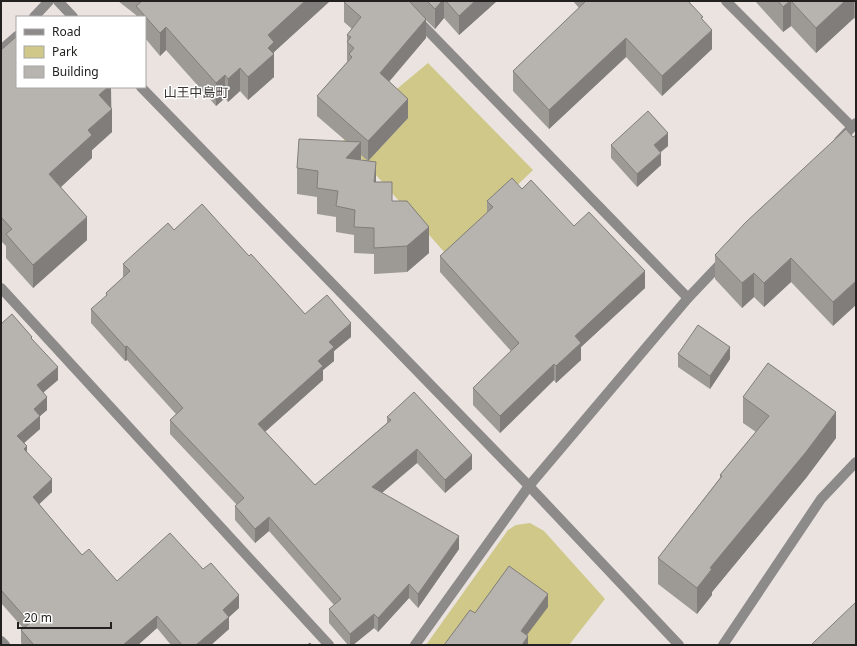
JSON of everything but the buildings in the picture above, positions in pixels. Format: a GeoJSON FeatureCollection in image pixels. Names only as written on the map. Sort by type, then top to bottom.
{"type":"FeatureCollection","features":[{"type":"Feature","properties":{"kind":"street"},"geometry":{"type":"LineString","coordinates":[[35,16],[49,1]]}},
{"type":"Feature","properties":{"kind":"street"},"geometry":{"type":"LineString","coordinates":[[58,1],[72,16]]}},
{"type":"Feature","properties":{"kind":"street"},"geometry":{"type":"LineString","coordinates":[[400,1],[688,298]]}},
{"type":"Feature","properties":{"kind":"street"},"geometry":{"type":"LineString","coordinates":[[726,1],[854,125],[830,150]]}},
{"type":"Feature","properties":{"kind":"street"},"geometry":{"type":"LineString","coordinates":[[1,50],[16,37]]}},
{"type":"Feature","properties":{"kind":"street"},"geometry":{"type":"LineString","coordinates":[[142,88],[529,486],[679,645]]}},
{"type":"Feature","properties":{"kind":"street"},"geometry":{"type":"LineString","coordinates":[[415,645],[529,486],[688,298],[732,252]]}},
{"type":"Feature","properties":{"kind":"street"},"geometry":{"type":"LineString","coordinates":[[1,288],[329,645]]}},
{"type":"Feature","properties":{"kind":"street"},"geometry":{"type":"LineString","coordinates":[[723,645],[821,499],[856,462]]}},
{"type":"Feature","properties":{"kind":"street"},"geometry":{"type":"LineString","coordinates":[[1,641],[5,645]]}},
{"type":"Feature","properties":{"kind":"green space"},"geometry":{"type":"Polygon","coordinates":[[[428,63],[533,170],[446,254],[360,157],[340,143],[358,128],[380,148],[408,118],[386,98],[428,63]]]}},
{"type":"Feature","properties":{"kind":"green space"},"geometry":{"type":"Polygon","coordinates":[[[530,523],[544,531],[605,599],[569,645],[426,645],[508,530],[516,525],[530,523]]]}},
{"type":"Feature","properties":{"kind":"district","name":"山王中島町"},"geometry":{"type":"Point","coordinates":[196,92]}}]}
